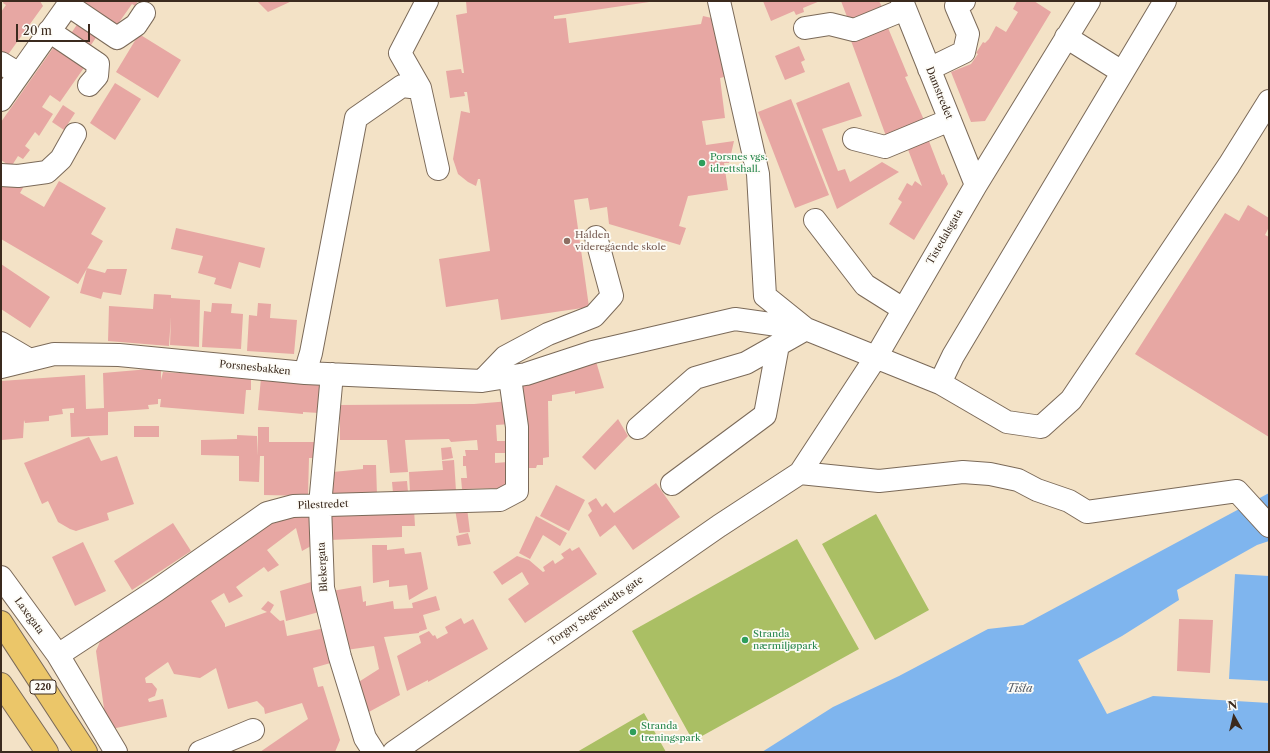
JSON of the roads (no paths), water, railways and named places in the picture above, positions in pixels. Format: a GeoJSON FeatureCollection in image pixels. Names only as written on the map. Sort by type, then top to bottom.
{"type":"FeatureCollection","features":[{"type":"Feature","properties":{"kind":"main road","name":"220"},"geometry":{"type":"LineString","coordinates":[[1,622],[86,752]]}},
{"type":"Feature","properties":{"kind":"main road"},"geometry":{"type":"LineString","coordinates":[[1,684],[47,752]]}},
{"type":"Feature","properties":{"kind":"street"},"geometry":{"type":"LineString","coordinates":[[427,1],[400,53],[420,88],[438,170]]}},
{"type":"Feature","properties":{"kind":"street"},"geometry":{"type":"LineString","coordinates":[[719,1],[758,174],[765,296],[806,329],[940,382],[1007,422],[1041,428],[1071,400],[1229,165],[1269,101]]}},
{"type":"Feature","properties":{"kind":"street"},"geometry":{"type":"LineString","coordinates":[[929,69],[964,52],[968,34],[956,6],[964,1]]}},
{"type":"Feature","properties":{"kind":"street","name":"Tistedalsgata"},"geometry":{"type":"LineString","coordinates":[[800,473],[876,356],[976,185],[1066,36],[1089,1]]}},
{"type":"Feature","properties":{"kind":"street"},"geometry":{"type":"LineString","coordinates":[[940,382],[953,356],[1165,1]]}},
{"type":"Feature","properties":{"kind":"street"},"geometry":{"type":"LineString","coordinates":[[1,100],[10,69],[49,31],[69,3],[117,38],[136,25],[144,13]]}},
{"type":"Feature","properties":{"kind":"street"},"geometry":{"type":"LineString","coordinates":[[805,28],[830,24],[854,30],[903,5]]}},
{"type":"Feature","properties":{"kind":"street","name":"Damstredet"},"geometry":{"type":"LineString","coordinates":[[903,5],[976,185]]}},
{"type":"Feature","properties":{"kind":"street"},"geometry":{"type":"LineString","coordinates":[[49,31],[98,64],[97,76],[89,85]]}},
{"type":"Feature","properties":{"kind":"street"},"geometry":{"type":"LineString","coordinates":[[1066,36],[1122,72]]}},
{"type":"Feature","properties":{"kind":"street"},"geometry":{"type":"LineString","coordinates":[[305,373],[311,353],[356,118],[402,86],[420,88]]}},
{"type":"Feature","properties":{"kind":"street"},"geometry":{"type":"LineString","coordinates":[[854,138],[885,147],[950,120]]}},
{"type":"Feature","properties":{"kind":"street"},"geometry":{"type":"LineString","coordinates":[[1,175],[18,176],[48,172],[61,160],[75,134]]}},
{"type":"Feature","properties":{"kind":"street"},"geometry":{"type":"LineString","coordinates":[[815,220],[865,285],[903,309]]}},
{"type":"Feature","properties":{"kind":"street"},"geometry":{"type":"LineString","coordinates":[[482,381],[505,357],[548,334],[594,316],[612,296],[596,237]]}},
{"type":"Feature","properties":{"kind":"street","name":"Porsnesbakken"},"geometry":{"type":"LineString","coordinates":[[1,367],[54,354],[119,355],[305,373],[482,381],[518,376],[593,352],[735,319],[806,329]]}},
{"type":"Feature","properties":{"kind":"street"},"geometry":{"type":"LineString","coordinates":[[638,428],[695,378],[746,363],[806,329]]}},
{"type":"Feature","properties":{"kind":"street"},"geometry":{"type":"LineString","coordinates":[[1,343],[30,360]]}},
{"type":"Feature","properties":{"kind":"street"},"geometry":{"type":"LineString","coordinates":[[672,484],[765,416],[778,345]]}},
{"type":"Feature","properties":{"kind":"street","name":"Blekergata"},"geometry":{"type":"LineString","coordinates":[[332,374],[320,505],[323,588],[340,657],[362,730],[374,752]]}},
{"type":"Feature","properties":{"kind":"street","name":"Pilestredet"},"geometry":{"type":"LineString","coordinates":[[58,655],[157,590],[267,513],[293,506],[500,500],[517,491],[518,376]]}},
{"type":"Feature","properties":{"kind":"street"},"geometry":{"type":"LineString","coordinates":[[800,473],[879,481],[963,472],[990,474],[1018,480],[1037,490],[1069,501],[1087,512],[1237,491],[1269,526]]}},
{"type":"Feature","properties":{"kind":"street","name":"Torgny Segerstedts gate"},"geometry":{"type":"LineString","coordinates":[[394,752],[719,526],[800,473]]}},
{"type":"Feature","properties":{"kind":"street","name":"Laxegata"},"geometry":{"type":"LineString","coordinates":[[1,577],[58,655],[116,752]]}},
{"type":"Feature","properties":{"kind":"street"},"geometry":{"type":"LineString","coordinates":[[200,752],[253,730]]}},
{"type":"Feature","properties":{"kind":"water","name":"Tista"},"geometry":{"type":"Polygon","coordinates":[[[1269,493],[1269,541],[1257,545],[1177,590],[1179,600],[1122,636],[1078,660],[1107,714],[1153,696],[1269,703],[1269,752],[762,752],[833,707],[899,676],[988,629],[1023,625],[1269,493]]]}},
{"type":"Feature","properties":{"kind":"water"},"geometry":{"type":"Polygon","coordinates":[[[1235,574],[1269,576],[1269,681],[1229,679],[1235,574]]]}},
{"type":"Feature","properties":{"kind":"place","name":"Porsnes vgs. idrettshall."},"geometry":{"type":"Point","coordinates":[702,163]}},
{"type":"Feature","properties":{"kind":"place","name":"Halden videregående skole"},"geometry":{"type":"Point","coordinates":[567,241]}},
{"type":"Feature","properties":{"kind":"place","name":"Stranda nærmiljøpark"},"geometry":{"type":"Point","coordinates":[745,640]}},
{"type":"Feature","properties":{"kind":"place","name":"Stranda treningspark"},"geometry":{"type":"Point","coordinates":[633,732]}}]}
